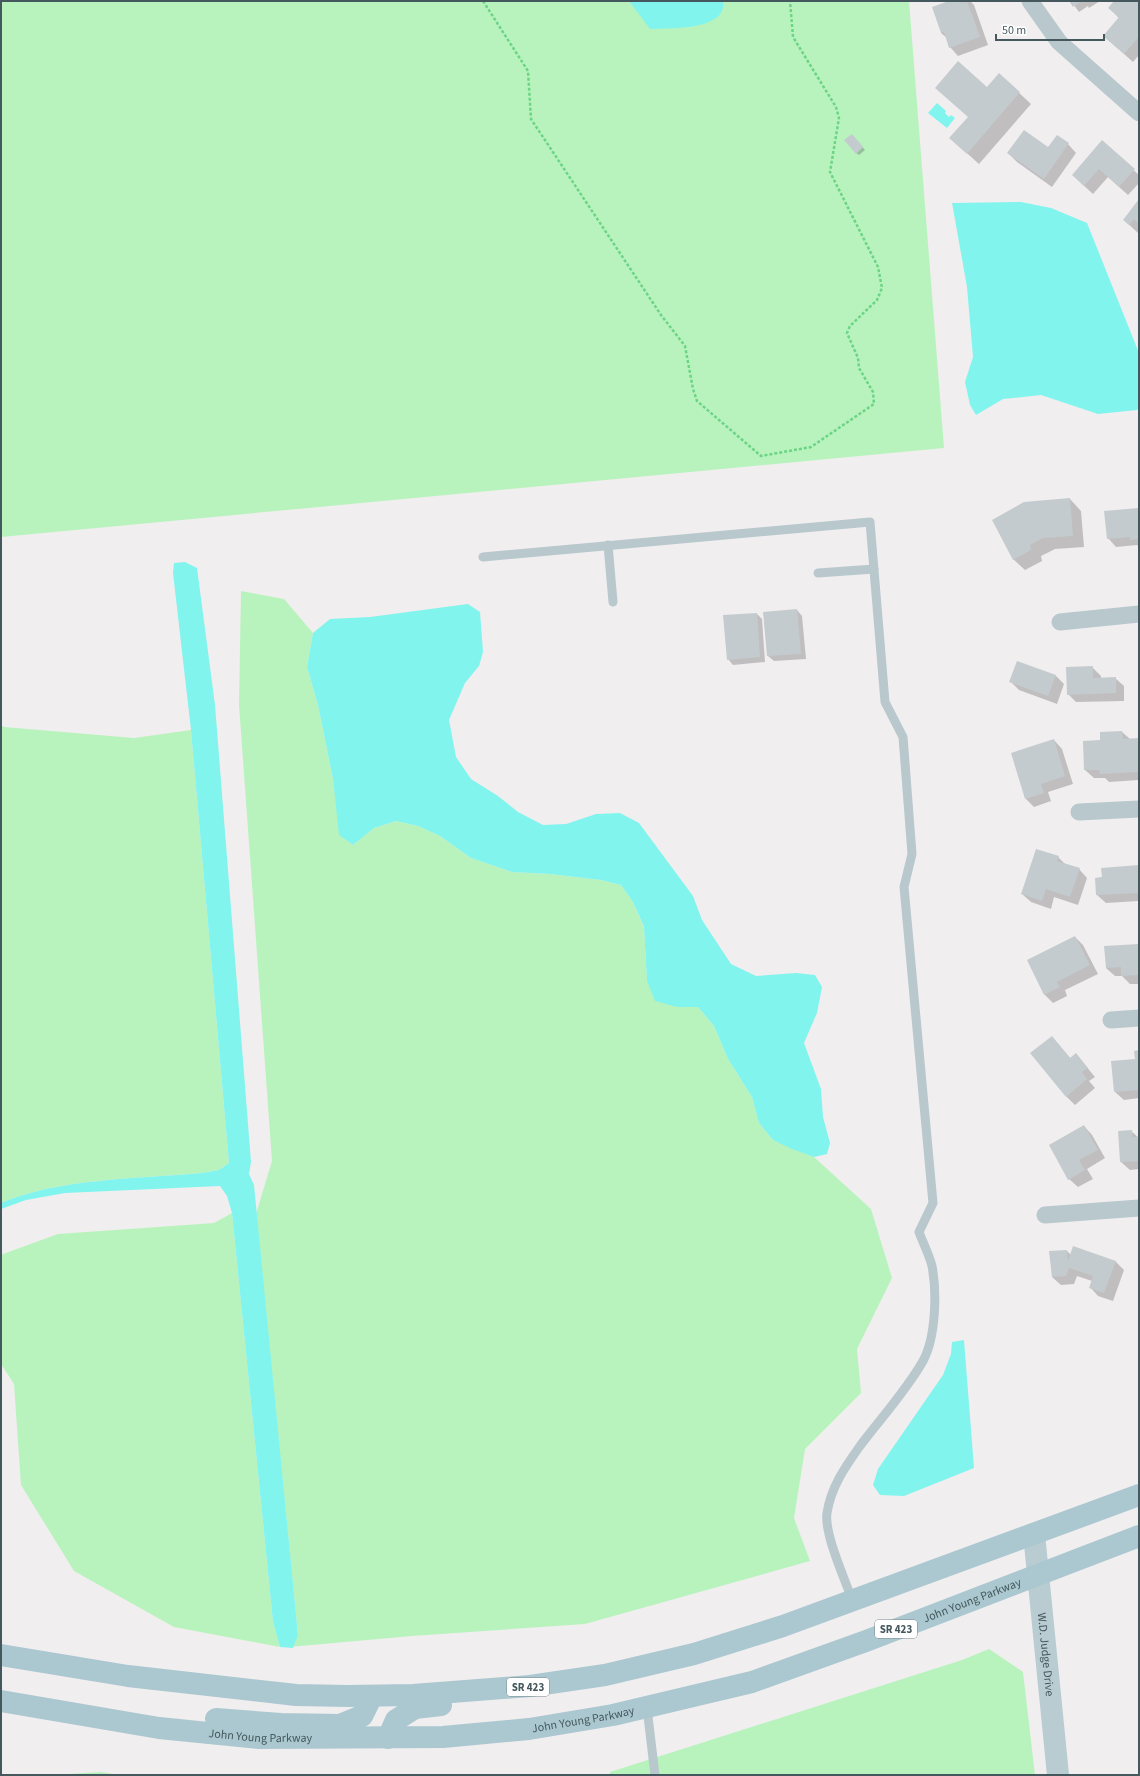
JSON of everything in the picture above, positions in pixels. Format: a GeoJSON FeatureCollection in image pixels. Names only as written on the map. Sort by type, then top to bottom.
{"type":"FeatureCollection","features":[{"type":"Feature","properties":{"kind":"main road","name":"SR 423"},"geometry":{"type":"LineString","coordinates":[[1,1655],[128,1676],[214,1687],[296,1695],[372,1696],[474,1691],[530,1686],[605,1675],[669,1660],[782,1626],[1139,1495]]}},
{"type":"Feature","properties":{"kind":"main road","name":"John Young Parkway"},"geometry":{"type":"LineString","coordinates":[[1,1701],[159,1728],[259,1738],[443,1737],[529,1730],[647,1708],[752,1682],[866,1641],[1139,1536]]}},
{"type":"Feature","properties":{"kind":"main road"},"geometry":{"type":"LineString","coordinates":[[388,1738],[396,1720],[415,1708],[548,1695],[640,1678],[669,1660]]}},
{"type":"Feature","properties":{"kind":"main road"},"geometry":{"type":"LineString","coordinates":[[86,1716],[116,1709],[174,1716],[281,1724],[340,1725],[362,1716],[372,1696]]}},
{"type":"Feature","properties":{"kind":"street"},"geometry":{"type":"LineString","coordinates":[[1030,1],[1059,42],[1139,113]]}},
{"type":"Feature","properties":{"kind":"street"},"geometry":{"type":"LineString","coordinates":[[1060,622],[1139,614]]}},
{"type":"Feature","properties":{"kind":"street"},"geometry":{"type":"LineString","coordinates":[[1079,812],[1139,809]]}},
{"type":"Feature","properties":{"kind":"street"},"geometry":{"type":"LineString","coordinates":[[1112,1020],[1139,1018]]}},
{"type":"Feature","properties":{"kind":"street"},"geometry":{"type":"LineString","coordinates":[[1045,1215],[1139,1208]]}},
{"type":"Feature","properties":{"kind":"street","name":"W.D. Judge Drive"},"geometry":{"type":"LineString","coordinates":[[1034,1534],[1058,1775]]}},
{"type":"Feature","properties":{"kind":"lane"},"geometry":{"type":"LineString","coordinates":[[483,557],[870,522],[885,702],[903,737],[912,854],[904,887],[933,1203],[919,1232],[932,1265],[935,1298],[932,1330],[924,1359],[911,1379],[841,1472],[832,1493],[827,1515],[829,1535],[852,1600]]}},
{"type":"Feature","properties":{"kind":"lane"},"geometry":{"type":"LineString","coordinates":[[608,545],[613,602]]}},
{"type":"Feature","properties":{"kind":"lane"},"geometry":{"type":"LineString","coordinates":[[818,573],[874,569]]}},
{"type":"Feature","properties":{"kind":"lane"},"geometry":{"type":"LineString","coordinates":[[647,1708],[655,1775]]}},
{"type":"Feature","properties":{"kind":"path"},"geometry":{"type":"LineString","coordinates":[[483,1],[528,71],[530,119],[660,315],[685,346],[693,389],[697,401],[761,456],[811,447],[874,404],[873,392],[858,368],[858,358],[847,333],[850,326],[877,300],[882,288],[878,267],[830,172],[839,118],[836,106],[794,37],[790,1]]}},
{"type":"Feature","properties":{"kind":"green space"},"geometry":{"type":"Polygon","coordinates":[[[1,1],[909,1],[944,448],[1,537],[1,1]]]}},
{"type":"Feature","properties":{"kind":"green space"},"geometry":{"type":"Polygon","coordinates":[[[241,591],[284,599],[313,633],[307,667],[318,705],[333,779],[340,835],[353,845],[374,828],[396,821],[418,826],[440,836],[471,858],[512,872],[550,874],[601,880],[621,885],[633,902],[644,928],[647,981],[677,1007],[698,1007],[714,1026],[728,1059],[752,1097],[759,1123],[773,1140],[814,1157],[871,1209],[892,1278],[857,1349],[861,1393],[805,1449],[794,1518],[810,1561],[585,1624],[412,1636],[289,1647],[298,1635],[256,1214],[272,1161],[239,705],[241,591]]]}},
{"type":"Feature","properties":{"kind":"green space"},"geometry":{"type":"Polygon","coordinates":[[[1,725],[4,727],[134,738],[191,730],[229,1163],[219,1170],[202,1173],[74,1184],[24,1195],[1,1203],[1,725]]]}},
{"type":"Feature","properties":{"kind":"green space"},"geometry":{"type":"Polygon","coordinates":[[[232,1213],[273,1622],[280,1647],[174,1627],[74,1571],[21,1485],[14,1384],[1,1364],[1,1255],[58,1234],[214,1223],[232,1213]]]}},
{"type":"Feature","properties":{"kind":"green space"},"geometry":{"type":"Polygon","coordinates":[[[989,1649],[1023,1672],[1035,1775],[610,1775],[610,1772],[962,1660],[989,1649]]]}},
{"type":"Feature","properties":{"kind":"green space"},"geometry":{"type":"Polygon","coordinates":[[[101,1772],[120,1775],[68,1775],[68,1774],[101,1772]]]}},
{"type":"Feature","properties":{"kind":"water"},"geometry":{"type":"Polygon","coordinates":[[[629,1],[723,1],[722,11],[716,18],[707,23],[682,28],[650,29],[629,1]]]}},
{"type":"Feature","properties":{"kind":"water"},"geometry":{"type":"Polygon","coordinates":[[[937,103],[946,111],[945,113],[949,117],[951,115],[955,118],[947,128],[928,113],[937,103]]]}},
{"type":"Feature","properties":{"kind":"water"},"geometry":{"type":"Polygon","coordinates":[[[1021,202],[1051,208],[1087,223],[1139,353],[1139,408],[1137,410],[1098,414],[1041,395],[1003,399],[976,415],[970,405],[965,382],[973,357],[967,287],[952,203],[1021,202]]]}},
{"type":"Feature","properties":{"kind":"water"},"geometry":{"type":"Polygon","coordinates":[[[185,562],[197,568],[215,705],[251,1162],[249,1174],[254,1185],[298,1635],[293,1648],[280,1647],[273,1622],[232,1213],[227,1196],[220,1186],[65,1193],[26,1200],[1,1209],[1,1203],[48,1189],[100,1181],[202,1173],[219,1170],[229,1163],[191,730],[173,573],[174,563],[185,562]]]}},
{"type":"Feature","properties":{"kind":"water"},"geometry":{"type":"Polygon","coordinates":[[[468,604],[480,612],[483,652],[479,666],[465,683],[449,720],[456,757],[471,779],[498,796],[518,812],[543,825],[566,824],[596,814],[620,813],[639,823],[693,896],[702,920],[731,964],[756,976],[796,973],[815,975],[822,987],[817,1013],[804,1043],[821,1089],[823,1117],[830,1143],[827,1154],[814,1157],[773,1140],[759,1123],[752,1097],[728,1059],[714,1026],[698,1007],[677,1007],[655,1001],[647,981],[644,927],[633,902],[621,885],[601,880],[550,874],[512,872],[471,858],[440,836],[418,826],[396,821],[374,828],[353,845],[339,835],[333,779],[318,705],[307,667],[313,633],[330,619],[370,617],[468,604]]]}},
{"type":"Feature","properties":{"kind":"water"},"geometry":{"type":"Polygon","coordinates":[[[964,1340],[974,1468],[904,1496],[880,1495],[873,1485],[878,1469],[943,1375],[951,1354],[952,1342],[964,1340]]]}},
{"type":"Feature","properties":{"kind":"building"},"geometry":{"type":"Polygon","coordinates":[[[949,1],[967,1],[980,37],[949,48],[944,32],[941,33],[932,7],[949,1]]]}},
{"type":"Feature","properties":{"kind":"building"},"geometry":{"type":"Polygon","coordinates":[[[1069,1],[1082,1],[1073,7],[1069,1]]]}},
{"type":"Feature","properties":{"kind":"building"},"geometry":{"type":"Polygon","coordinates":[[[1114,1],[1139,2],[1139,37],[1124,54],[1103,36],[1119,17],[1108,8],[1114,1]]]}},
{"type":"Feature","properties":{"kind":"building"},"geometry":{"type":"Polygon","coordinates":[[[958,61],[987,87],[999,73],[1020,92],[967,154],[949,138],[968,117],[935,88],[958,61]]]}},
{"type":"Feature","properties":{"kind":"building"},"geometry":{"type":"Polygon","coordinates":[[[1024,130],[1048,147],[1057,135],[1069,143],[1044,179],[1007,153],[1024,130]]]}},
{"type":"Feature","properties":{"kind":"building"},"geometry":{"type":"Polygon","coordinates":[[[852,134],[863,147],[856,154],[844,140],[852,134]]]}},
{"type":"Feature","properties":{"kind":"building"},"geometry":{"type":"Polygon","coordinates":[[[1102,140],[1135,169],[1119,187],[1099,169],[1084,186],[1072,175],[1102,140]]]}},
{"type":"Feature","properties":{"kind":"building"},"geometry":{"type":"Polygon","coordinates":[[[1139,199],[1139,224],[1134,219],[1129,225],[1123,220],[1139,199]]]}},
{"type":"Feature","properties":{"kind":"building"},"geometry":{"type":"Polygon","coordinates":[[[1070,498],[1073,536],[1043,538],[1030,545],[1031,550],[1013,560],[992,520],[1024,502],[1070,498]]]}},
{"type":"Feature","properties":{"kind":"building"},"geometry":{"type":"Polygon","coordinates":[[[1139,508],[1139,539],[1130,540],[1130,537],[1107,539],[1104,511],[1139,508]]]}},
{"type":"Feature","properties":{"kind":"building"},"geometry":{"type":"Polygon","coordinates":[[[797,609],[801,654],[767,656],[763,612],[797,609]]]}},
{"type":"Feature","properties":{"kind":"building"},"geometry":{"type":"Polygon","coordinates":[[[757,613],[760,657],[727,660],[723,615],[757,613]]]}},
{"type":"Feature","properties":{"kind":"building"},"geometry":{"type":"Polygon","coordinates":[[[1017,661],[1056,675],[1048,696],[1009,682],[1017,661]]]}},
{"type":"Feature","properties":{"kind":"building"},"geometry":{"type":"Polygon","coordinates":[[[1093,666],[1093,678],[1116,677],[1116,693],[1067,695],[1066,667],[1093,666]]]}},
{"type":"Feature","properties":{"kind":"building"},"geometry":{"type":"Polygon","coordinates":[[[1122,731],[1123,739],[1139,738],[1139,772],[1100,774],[1099,770],[1084,770],[1083,741],[1100,740],[1100,732],[1122,731]]]}},
{"type":"Feature","properties":{"kind":"building"},"geometry":{"type":"Polygon","coordinates":[[[1054,739],[1065,776],[1041,784],[1044,793],[1025,799],[1011,753],[1054,739]]]}},
{"type":"Feature","properties":{"kind":"building"},"geometry":{"type":"Polygon","coordinates":[[[1036,849],[1059,856],[1057,861],[1080,868],[1070,897],[1046,889],[1042,901],[1021,894],[1036,849]]]}},
{"type":"Feature","properties":{"kind":"building"},"geometry":{"type":"Polygon","coordinates":[[[1139,865],[1139,893],[1096,895],[1095,878],[1102,877],[1101,868],[1139,865]]]}},
{"type":"Feature","properties":{"kind":"building"},"geometry":{"type":"Polygon","coordinates":[[[1075,936],[1090,965],[1057,982],[1060,987],[1044,995],[1027,960],[1075,936]]]}},
{"type":"Feature","properties":{"kind":"building"},"geometry":{"type":"Polygon","coordinates":[[[1139,944],[1139,975],[1121,976],[1121,967],[1106,968],[1104,946],[1139,944]]]}},
{"type":"Feature","properties":{"kind":"building"},"geometry":{"type":"Polygon","coordinates":[[[1052,1036],[1070,1058],[1076,1053],[1088,1068],[1082,1072],[1087,1079],[1066,1097],[1030,1053],[1052,1036]]]}},
{"type":"Feature","properties":{"kind":"building"},"geometry":{"type":"Polygon","coordinates":[[[1139,1050],[1139,1090],[1114,1092],[1111,1061],[1135,1059],[1134,1051],[1139,1050]]]}},
{"type":"Feature","properties":{"kind":"building"},"geometry":{"type":"Polygon","coordinates":[[[1084,1125],[1098,1150],[1079,1160],[1085,1170],[1068,1180],[1049,1145],[1084,1125]]]}},
{"type":"Feature","properties":{"kind":"building"},"geometry":{"type":"Polygon","coordinates":[[[1132,1130],[1132,1137],[1139,1137],[1139,1161],[1120,1162],[1118,1131],[1132,1130]]]}},
{"type":"Feature","properties":{"kind":"building"},"geometry":{"type":"Polygon","coordinates":[[[1073,1246],[1116,1261],[1104,1293],[1089,1288],[1093,1276],[1069,1268],[1066,1276],[1052,1277],[1049,1251],[1067,1250],[1068,1261],[1073,1246]]]}}]}
